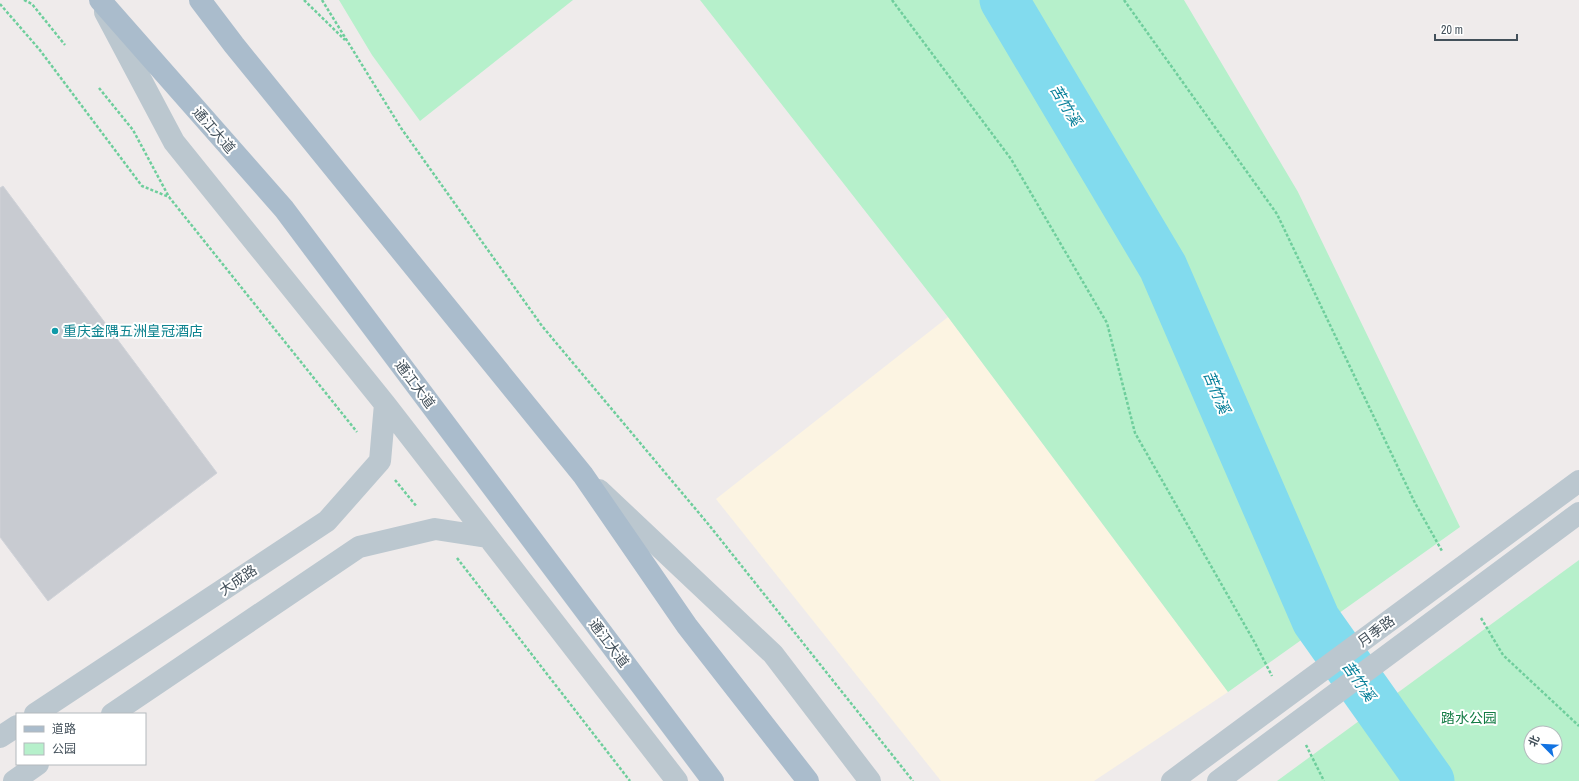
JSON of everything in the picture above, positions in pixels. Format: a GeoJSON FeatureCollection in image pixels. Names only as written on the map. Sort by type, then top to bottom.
{"type":"FeatureCollection","features":[{"type":"Feature","properties":{"kind":"main road","name":"通江大道"},"geometry":{"type":"LineString","coordinates":[[99,0],[284,209],[712,781]]}},
{"type":"Feature","properties":{"kind":"main road"},"geometry":{"type":"LineString","coordinates":[[200,0],[234,45],[583,475],[687,626],[808,781]]}},
{"type":"Feature","properties":{"kind":"main road"},"geometry":{"type":"LineString","coordinates":[[220,0],[234,45]]}},
{"type":"Feature","properties":{"kind":"street","name":"通江大道"},"geometry":{"type":"LineString","coordinates":[[99,0],[174,142],[385,404],[677,781]]}},
{"type":"Feature","properties":{"kind":"street"},"geometry":{"type":"LineString","coordinates":[[380,460],[385,404]]}},
{"type":"Feature","properties":{"kind":"street","name":"大成路"},"geometry":{"type":"LineString","coordinates":[[37,713],[327,521],[380,460]]}},
{"type":"Feature","properties":{"kind":"street"},"geometry":{"type":"LineString","coordinates":[[583,475],[773,654],[870,781]]}},
{"type":"Feature","properties":{"kind":"street","name":"月季路"},"geometry":{"type":"LineString","coordinates":[[1172,781],[1579,481]]}},
{"type":"Feature","properties":{"kind":"street","name":"月季路"},"geometry":{"type":"LineString","coordinates":[[1218,781],[1579,513]]}},
{"type":"Feature","properties":{"kind":"street"},"geometry":{"type":"LineString","coordinates":[[113,713],[359,547],[435,529],[488,537]]}},
{"type":"Feature","properties":{"kind":"street"},"geometry":{"type":"LineString","coordinates":[[0,738],[16,727]]}},
{"type":"Feature","properties":{"kind":"street"},"geometry":{"type":"LineString","coordinates":[[15,780],[37,765]]}},
{"type":"Feature","properties":{"kind":"path"},"geometry":{"type":"LineString","coordinates":[[24,0],[32,4],[65,45]]}},
{"type":"Feature","properties":{"kind":"path"},"geometry":{"type":"LineString","coordinates":[[304,0],[349,43]]}},
{"type":"Feature","properties":{"kind":"path"},"geometry":{"type":"LineString","coordinates":[[322,0],[400,128],[542,326],[709,525],[913,781]]}},
{"type":"Feature","properties":{"kind":"path"},"geometry":{"type":"LineString","coordinates":[[892,0],[1011,159],[1107,323],[1135,433],[1255,643],[1272,677]]}},
{"type":"Feature","properties":{"kind":"path"},"geometry":{"type":"LineString","coordinates":[[1124,0],[1277,214],[1415,503],[1443,552]]}},
{"type":"Feature","properties":{"kind":"path"},"geometry":{"type":"LineString","coordinates":[[0,4],[39,49],[142,186],[169,197]]}},
{"type":"Feature","properties":{"kind":"path"},"geometry":{"type":"LineString","coordinates":[[99,88],[132,130],[169,197],[435,529],[630,781]]}},
{"type":"Feature","properties":{"kind":"path"},"geometry":{"type":"LineString","coordinates":[[1479,614],[1503,655],[1579,726]]}},
{"type":"Feature","properties":{"kind":"path"},"geometry":{"type":"LineString","coordinates":[[1303,740],[1324,781]]}},
{"type":"Feature","properties":{"kind":"shaded area"},"geometry":{"type":"Polygon","coordinates":[[[948,317],[1228,692],[1094,781],[941,781],[716,499],[948,317]]]}},
{"type":"Feature","properties":{"kind":"green space"},"geometry":{"type":"Polygon","coordinates":[[[339,0],[573,0],[420,121],[372,55],[339,0]]]}},
{"type":"Feature","properties":{"kind":"green space"},"geometry":{"type":"Polygon","coordinates":[[[700,0],[1184,0],[1298,192],[1460,527],[1228,692],[948,317],[700,0]]]}},
{"type":"Feature","properties":{"kind":"green space","name":"踏水公园"},"geometry":{"type":"Polygon","coordinates":[[[1579,560],[1579,781],[1277,781],[1579,560]]]}},
{"type":"Feature","properties":{"kind":"building","name":"重庆金隅五洲皇冠酒店"},"geometry":{"type":"Polygon","coordinates":[[[3,186],[217,473],[48,601],[0,537],[0,188],[3,186]]]}},
{"type":"Feature","properties":{"kind":"waterway","name":"苦竹溪"},"geometry":{"type":"LineString","coordinates":[[1004,0],[1163,267],[1316,620],[1430,781]]}},
{"type":"Feature","properties":{"kind":"place","name":"重庆金隅五洲皇冠酒店"},"geometry":{"type":"Point","coordinates":[55,331]}}]}
